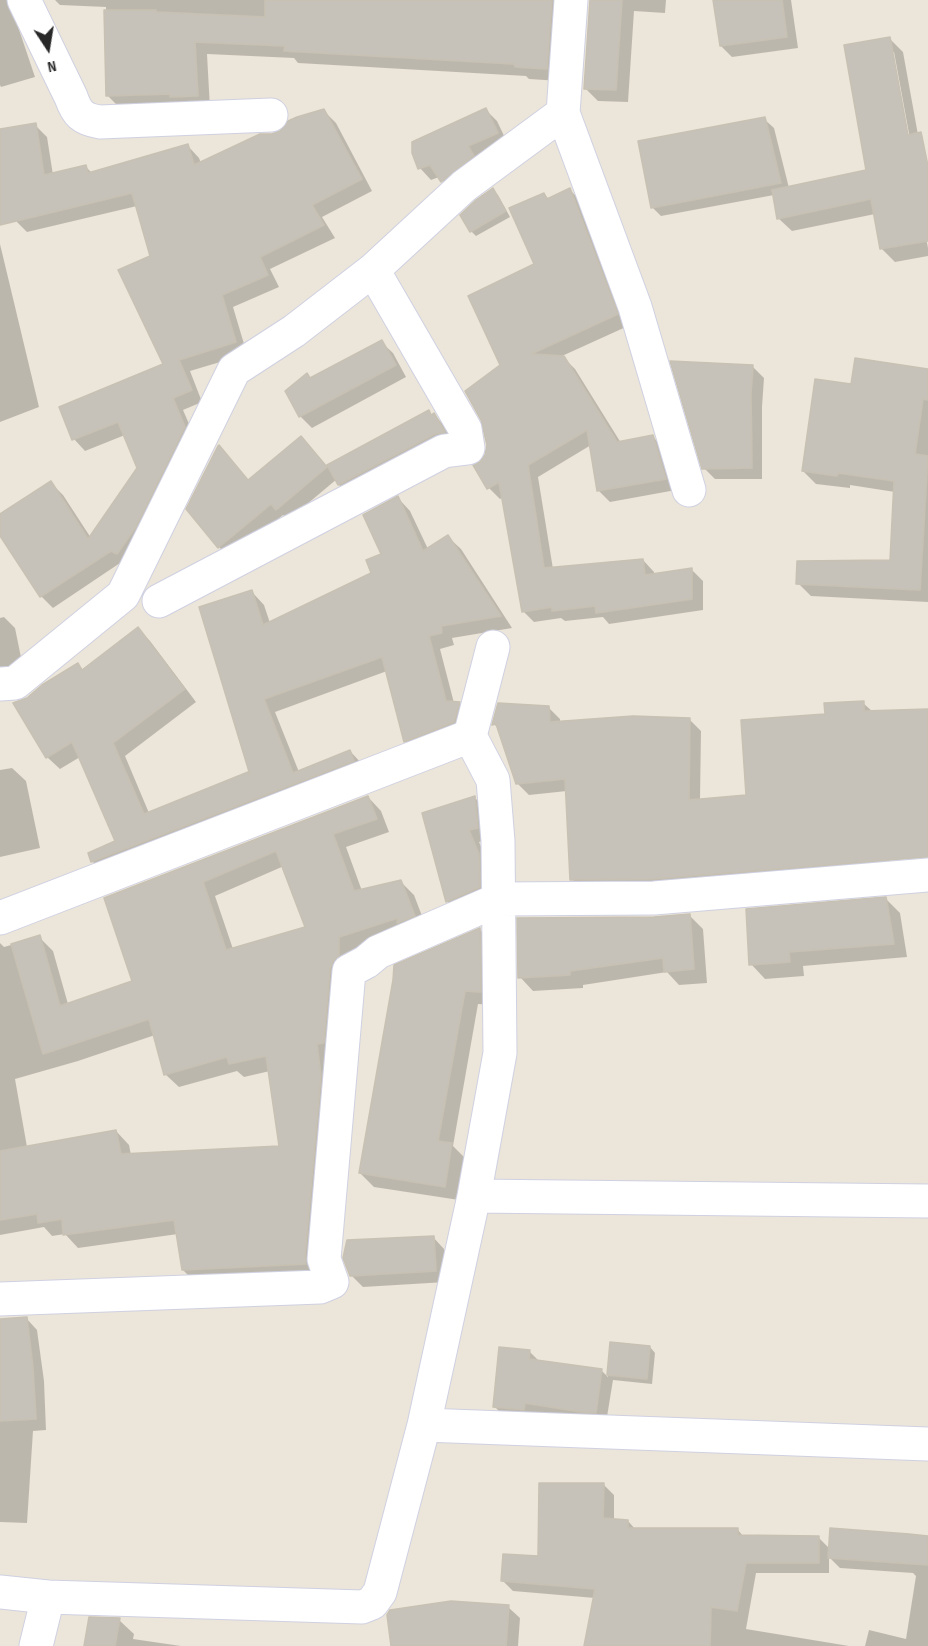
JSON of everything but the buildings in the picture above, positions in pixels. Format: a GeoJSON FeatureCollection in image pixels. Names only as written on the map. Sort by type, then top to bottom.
{"type":"FeatureCollection","features":[{"type":"Feature","properties":{"kind":"street"},"geometry":{"type":"LineString","coordinates":[[24,0],[75,106],[81,116],[89,120],[100,122],[271,115]]}},
{"type":"Feature","properties":{"kind":"street"},"geometry":{"type":"LineString","coordinates":[[571,0],[563,113],[635,307],[689,490]]}},
{"type":"Feature","properties":{"kind":"street"},"geometry":{"type":"LineString","coordinates":[[0,684],[15,683],[123,595],[234,370],[294,331],[373,270],[464,186],[563,113]]}},
{"type":"Feature","properties":{"kind":"street"},"geometry":{"type":"LineString","coordinates":[[159,601],[444,451],[468,448],[465,429],[373,270]]}},
{"type":"Feature","properties":{"kind":"street"},"geometry":{"type":"LineString","coordinates":[[0,1592],[48,1597],[362,1607],[372,1603],[380,1592],[424,1425],[474,1196],[500,1053],[500,899],[493,780],[470,736],[493,647]]}},
{"type":"Feature","properties":{"kind":"street"},"geometry":{"type":"LineString","coordinates":[[0,918],[470,736]]}},
{"type":"Feature","properties":{"kind":"street"},"geometry":{"type":"LineString","coordinates":[[0,1299],[320,1287],[332,1282],[324,1259],[349,971],[378,952],[500,899],[654,898],[928,875]]}},
{"type":"Feature","properties":{"kind":"street"},"geometry":{"type":"LineString","coordinates":[[474,1196],[928,1201]]}},
{"type":"Feature","properties":{"kind":"street"},"geometry":{"type":"LineString","coordinates":[[424,1425],[928,1444]]}},
{"type":"Feature","properties":{"kind":"street"},"geometry":{"type":"LineString","coordinates":[[36,1646],[48,1597]]}}]}
